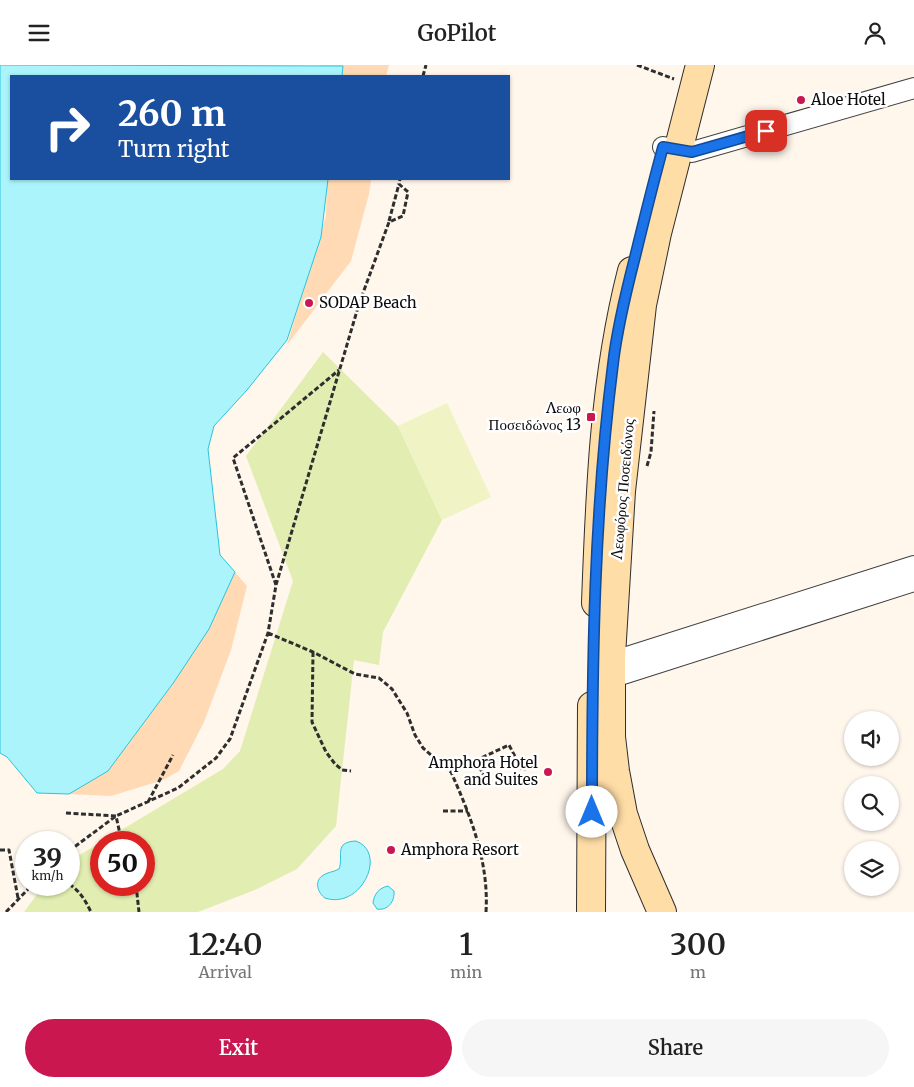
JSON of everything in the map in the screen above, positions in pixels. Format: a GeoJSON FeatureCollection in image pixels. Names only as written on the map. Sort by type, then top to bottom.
{"type":"FeatureCollection","features":[{"type":"Feature","properties":{"kind":"main road","name":"Λεωφόρος Ποσειδώνος"},"geometry":{"type":"LineString","coordinates":[[591,912],[592,702],[599,516],[613,363],[620,316],[671,148],[700,65]]}},
{"type":"Feature","properties":{"kind":"main road","name":"Λεωφόρος Ποσειδώνος"},"geometry":{"type":"LineString","coordinates":[[662,912],[635,850],[623,814],[611,737],[611,665],[621,491],[642,305],[657,233],[681,73]]}},
{"type":"Feature","properties":{"kind":"street"},"geometry":{"type":"LineString","coordinates":[[671,148],[692,152],[914,88]]}},
{"type":"Feature","properties":{"kind":"street"},"geometry":{"type":"LineString","coordinates":[[914,566],[624,657],[611,665],[623,674],[914,581]]}},
{"type":"Feature","properties":{"kind":"path"},"geometry":{"type":"LineString","coordinates":[[637,65],[681,73]]}},
{"type":"Feature","properties":{"kind":"path"},"geometry":{"type":"LineString","coordinates":[[80,843],[116,816],[178,788],[216,758],[230,739],[268,633],[276,585],[359,304],[389,221],[400,180]]}},
{"type":"Feature","properties":{"kind":"path"},"geometry":{"type":"LineString","coordinates":[[389,221],[403,216],[408,192],[398,185]]}},
{"type":"Feature","properties":{"kind":"path"},"geometry":{"type":"LineString","coordinates":[[276,585],[233,458],[340,369]]}},
{"type":"Feature","properties":{"kind":"path"},"geometry":{"type":"LineString","coordinates":[[644,473],[651,452],[655,402]]}},
{"type":"Feature","properties":{"kind":"path"},"geometry":{"type":"LineString","coordinates":[[268,633],[312,651],[355,674],[379,678],[392,689],[407,713],[415,735],[423,748],[451,772],[468,811],[484,869],[487,894],[486,912]]}},
{"type":"Feature","properties":{"kind":"path"},"geometry":{"type":"LineString","coordinates":[[312,651],[312,722],[326,752],[335,764],[342,770],[351,771]]}},
{"type":"Feature","properties":{"kind":"path"},"geometry":{"type":"LineString","coordinates":[[451,772],[509,745],[522,770],[525,769]]}},
{"type":"Feature","properties":{"kind":"path"},"geometry":{"type":"LineString","coordinates":[[148,803],[173,755]]}},
{"type":"Feature","properties":{"kind":"path"},"geometry":{"type":"LineString","coordinates":[[476,760],[484,776]]}},
{"type":"Feature","properties":{"kind":"path"},"geometry":{"type":"LineString","coordinates":[[443,811],[468,811]]}},
{"type":"Feature","properties":{"kind":"path"},"geometry":{"type":"LineString","coordinates":[[66,813],[116,816]]}},
{"type":"Feature","properties":{"kind":"path"},"geometry":{"type":"LineString","coordinates":[[116,816],[119,831]]}},
{"type":"Feature","properties":{"kind":"path"},"geometry":{"type":"LineString","coordinates":[[0,850],[9,850],[18,898],[6,912]]}},
{"type":"Feature","properties":{"kind":"path"},"geometry":{"type":"LineString","coordinates":[[80,894],[90,912]]}},
{"type":"Feature","properties":{"kind":"path"},"geometry":{"type":"LineString","coordinates":[[137,896],[139,912]]}},
{"type":"Feature","properties":{"kind":"green space"},"geometry":{"type":"Polygon","coordinates":[[[323,352],[398,426],[442,520],[383,632],[379,665],[354,660],[336,826],[297,869],[257,889],[198,912],[24,912],[36,896],[80,896],[80,855],[90,849],[90,896],[155,896],[155,831],[120,831],[223,769],[240,751],[293,581],[246,456],[323,352]]]}},
{"type":"Feature","properties":{"kind":"green space"},"geometry":{"type":"Polygon","coordinates":[[[447,403],[491,497],[442,520],[398,426],[447,403]]]}},
{"type":"Feature","properties":{"kind":"sand"},"geometry":{"type":"Polygon","coordinates":[[[320,65],[389,65],[386,75],[321,75],[320,65]]]}},
{"type":"Feature","properties":{"kind":"sand","name":"SODAP Beach"},"geometry":{"type":"Polygon","coordinates":[[[327,180],[371,180],[369,194],[351,261],[287,345],[326,216],[327,180]]]}},
{"type":"Feature","properties":{"kind":"sand"},"geometry":{"type":"Polygon","coordinates":[[[235,572],[247,586],[231,650],[204,722],[179,771],[163,780],[111,796],[69,794],[108,771],[174,682],[209,629],[235,572]]]}},
{"type":"Feature","properties":{"kind":"water"},"geometry":{"type":"Polygon","coordinates":[[[0,65],[343,66],[342,75],[10,75],[10,180],[328,180],[321,237],[287,340],[247,390],[214,426],[208,449],[220,555],[235,572],[209,629],[174,682],[108,771],[69,794],[37,793],[7,757],[0,753],[0,65]]]}},
{"type":"Feature","properties":{"kind":"water"},"geometry":{"type":"Polygon","coordinates":[[[356,841],[365,847],[370,857],[370,867],[366,879],[350,896],[338,899],[325,898],[320,893],[318,881],[322,876],[339,869],[342,847],[344,844],[356,841]]]}},
{"type":"Feature","properties":{"kind":"water"},"geometry":{"type":"Polygon","coordinates":[[[388,886],[394,891],[392,902],[387,907],[377,909],[373,903],[374,897],[380,890],[388,886]]]}},
{"type":"Feature","properties":{"kind":"place","name":"Aloe Hotel"},"geometry":{"type":"Point","coordinates":[801,100]}},
{"type":"Feature","properties":{"kind":"place","name":"SODAP Beach"},"geometry":{"type":"Point","coordinates":[309,303]}},
{"type":"Feature","properties":{"kind":"place","name":"Λεωφ Ποσειδώνος 13"},"geometry":{"type":"Point","coordinates":[591,417]}},
{"type":"Feature","properties":{"kind":"place","name":"Amphora Hotel and Suites"},"geometry":{"type":"Point","coordinates":[548,772]}},
{"type":"Feature","properties":{"kind":"place","name":"Amphora Resort"},"geometry":{"type":"Point","coordinates":[391,850]}},
{"type":"Feature","properties":{"kind":"route"},"geometry":{"type":"LineString","coordinates":[[592,812],[592,702],[599,516],[605,444],[620,316],[652,190],[663,147],[692,152],[766,131]]}}]}
